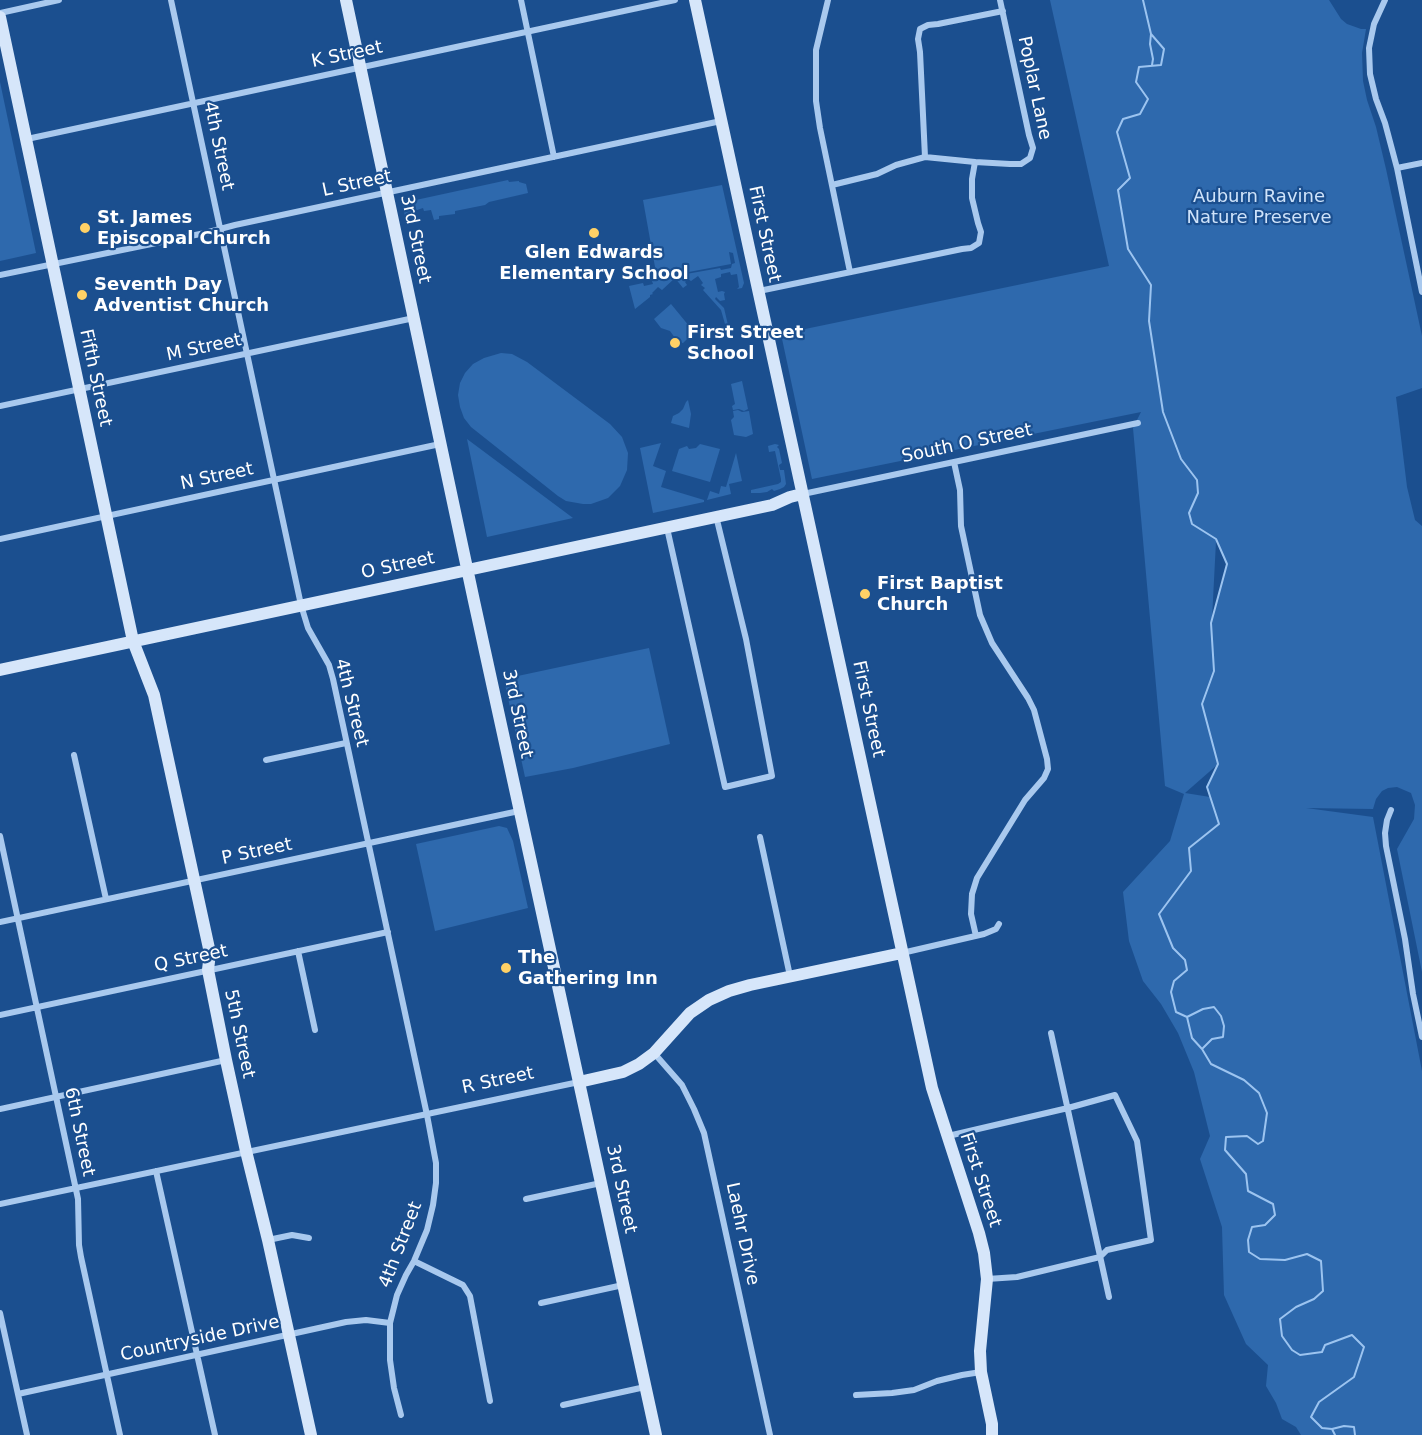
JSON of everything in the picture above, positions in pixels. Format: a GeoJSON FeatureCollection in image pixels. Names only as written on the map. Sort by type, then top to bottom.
{"type":"FeatureCollection","features":[{"type":"Feature","properties":{"kind":"street"},"geometry":{"type":"LineString","coordinates":[[0,13],[59,0]]}},
{"type":"Feature","properties":{"kind":"street","name":"4th Street"},"geometry":{"type":"LineString","coordinates":[[171,0],[301,605],[308,628],[329,665],[436,1162],[434,1205],[414,1261],[397,1295],[390,1323],[390,1360],[401,1415]]}},
{"type":"Feature","properties":{"kind":"street","name":"3rd Street"},"geometry":{"type":"LineString","coordinates":[[346,0],[467,570],[656,1435]]}},
{"type":"Feature","properties":{"kind":"street"},"geometry":{"type":"LineString","coordinates":[[521,0],[554,157]]}},
{"type":"Feature","properties":{"kind":"street","name":"K Street"},"geometry":{"type":"LineString","coordinates":[[26,139],[675,0]]}},
{"type":"Feature","properties":{"kind":"street","name":"First Street"},"geometry":{"type":"LineString","coordinates":[[695,0],[932,1088],[984,1252],[987,1280],[981,1336],[981,1372],[994,1432]]}},
{"type":"Feature","properties":{"kind":"street"},"geometry":{"type":"LineString","coordinates":[[826,0],[816,50],[816,101],[850,272]]}},
{"type":"Feature","properties":{"kind":"street","name":"Poplar Lane"},"geometry":{"type":"LineString","coordinates":[[832,185],[877,174],[896,165],[925,158],[1021,164],[1030,158],[1034,148],[1029,135],[1000,0]]}},
{"type":"Feature","properties":{"kind":"street"},"geometry":{"type":"LineString","coordinates":[[1386,0],[1374,24],[1369,48],[1370,74],[1396,168],[1422,292]]}},
{"type":"Feature","properties":{"kind":"street"},"geometry":{"type":"LineString","coordinates":[[925,158],[918,39],[920,29],[928,25],[1003,11]]}},
{"type":"Feature","properties":{"kind":"street","name":"Fifth Street"},"geometry":{"type":"LineString","coordinates":[[0,17],[133,641]]}},
{"type":"Feature","properties":{"kind":"street","name":"L Street"},"geometry":{"type":"LineString","coordinates":[[0,275],[721,121]]}},
{"type":"Feature","properties":{"kind":"street"},"geometry":{"type":"LineString","coordinates":[[758,291],[971,248],[979,243],[981,232],[972,198],[975,162]]}},
{"type":"Feature","properties":{"kind":"street"},"geometry":{"type":"LineString","coordinates":[[1396,168],[1422,163]]}},
{"type":"Feature","properties":{"kind":"street","name":"M Street"},"geometry":{"type":"LineString","coordinates":[[0,406],[414,318]]}},
{"type":"Feature","properties":{"kind":"street","name":"South O Street"},"geometry":{"type":"LineString","coordinates":[[802,494],[1138,423]]}},
{"type":"Feature","properties":{"kind":"street","name":"N Street"},"geometry":{"type":"LineString","coordinates":[[0,539],[440,444]]}},
{"type":"Feature","properties":{"kind":"street"},"geometry":{"type":"LineString","coordinates":[[954,462],[960,490],[961,526],[980,613],[992,644],[1034,710],[1048,769],[1044,778],[1025,800],[977,878],[972,894],[971,914],[976,936]]}},
{"type":"Feature","properties":{"kind":"street","name":"O Street"},"geometry":{"type":"LineString","coordinates":[[0,670],[772,505],[802,494]]}},
{"type":"Feature","properties":{"kind":"street"},"geometry":{"type":"LineString","coordinates":[[666,527],[725,787],[772,776],[746,639],[716,516]]}},
{"type":"Feature","properties":{"kind":"street","name":"5th Street"},"geometry":{"type":"LineString","coordinates":[[133,641],[154,695],[210,953],[208,970],[226,1060],[311,1435]]}},
{"type":"Feature","properties":{"kind":"street"},"geometry":{"type":"LineString","coordinates":[[266,760],[346,743]]}},
{"type":"Feature","properties":{"kind":"street"},"geometry":{"type":"LineString","coordinates":[[74,755],[105,899]]}},
{"type":"Feature","properties":{"kind":"street"},"geometry":{"type":"LineString","coordinates":[[1391,810],[1385,833],[1386,846],[1422,1037]]}},
{"type":"Feature","properties":{"kind":"street","name":"P Street"},"geometry":{"type":"LineString","coordinates":[[0,922],[520,811]]}},
{"type":"Feature","properties":{"kind":"street","name":"6th Street"},"geometry":{"type":"LineString","coordinates":[[0,836],[78,1199],[81,1257],[120,1435]]}},
{"type":"Feature","properties":{"kind":"street"},"geometry":{"type":"LineString","coordinates":[[760,837],[791,977]]}},
{"type":"Feature","properties":{"kind":"street","name":"R Street"},"geometry":{"type":"LineString","coordinates":[[0,1204],[623,1072],[654,1053],[690,1013],[709,1000],[740,988],[992,932],[999,924]]}},
{"type":"Feature","properties":{"kind":"street","name":"Q Street"},"geometry":{"type":"LineString","coordinates":[[0,1015],[388,932]]}},
{"type":"Feature","properties":{"kind":"street"},"geometry":{"type":"LineString","coordinates":[[298,951],[315,1030]]}},
{"type":"Feature","properties":{"kind":"street"},"geometry":{"type":"LineString","coordinates":[[1051,1033],[1108,1297]]}},
{"type":"Feature","properties":{"kind":"street","name":"Laehr Drive"},"geometry":{"type":"LineString","coordinates":[[654,1053],[682,1085],[704,1133],[770,1435]]}},
{"type":"Feature","properties":{"kind":"street"},"geometry":{"type":"LineString","coordinates":[[0,1109],[226,1060]]}},
{"type":"Feature","properties":{"kind":"street"},"geometry":{"type":"LineString","coordinates":[[948,1136],[1115,1095],[1137,1141],[1151,1240],[1107,1250],[1100,1257],[1017,1277],[987,1280]]}},
{"type":"Feature","properties":{"kind":"street"},"geometry":{"type":"LineString","coordinates":[[156,1170],[215,1435]]}},
{"type":"Feature","properties":{"kind":"street"},"geometry":{"type":"LineString","coordinates":[[526,1199],[601,1183]]}},
{"type":"Feature","properties":{"kind":"street"},"geometry":{"type":"LineString","coordinates":[[268,1240],[292,1235],[309,1238]]}},
{"type":"Feature","properties":{"kind":"street"},"geometry":{"type":"LineString","coordinates":[[414,1261],[463,1285],[470,1296],[490,1401]]}},
{"type":"Feature","properties":{"kind":"street"},"geometry":{"type":"LineString","coordinates":[[541,1303],[623,1285]]}},
{"type":"Feature","properties":{"kind":"street"},"geometry":{"type":"LineString","coordinates":[[0,1313],[27,1435]]}},
{"type":"Feature","properties":{"kind":"street","name":"Countryside Drive"},"geometry":{"type":"LineString","coordinates":[[18,1394],[346,1322],[366,1320],[390,1323]]}},
{"type":"Feature","properties":{"kind":"street"},"geometry":{"type":"LineString","coordinates":[[856,1395],[914,1390],[937,1381],[981,1372]]}},
{"type":"Feature","properties":{"kind":"street"},"geometry":{"type":"LineString","coordinates":[[563,1405],[645,1387]]}},
{"type":"Feature","properties":{"kind":"green space","name":"Auburn Ravine Nature Preserve"},"geometry":{"type":"Polygon","coordinates":[[[1050,0],[1329,0],[1347,24],[1366,29],[1362,53],[1363,81],[1386,169],[1422,336],[1422,388],[1396,397],[1407,487],[1415,520],[1422,526],[1422,972],[1397,849],[1414,819],[1415,805],[1411,793],[1397,787],[1388,788],[1382,791],[1376,799],[1373,809],[1306,808],[1373,817],[1422,1071],[1422,1435],[1301,1435],[1296,1427],[1282,1419],[1266,1386],[1268,1365],[1246,1344],[1224,1295],[1222,1227],[1200,1159],[1210,1136],[1194,1072],[1178,1033],[1161,1004],[1143,981],[1129,941],[1123,892],[1170,841],[1184,794],[1165,786],[1133,428],[1141,412],[812,479],[781,334],[1109,266],[1050,0]],[[1216,541],[1212,619],[1227,564],[1216,541]],[[1217,765],[1185,793],[1210,797],[1207,787],[1217,765]]]}},
{"type":"Feature","properties":{"kind":"green space"},"geometry":{"type":"Polygon","coordinates":[[[0,82],[36,253],[0,261],[0,82]]]}},
{"type":"Feature","properties":{"kind":"green space"},"geometry":{"type":"Polygon","coordinates":[[[508,180],[526,184],[528,193],[455,211],[455,214],[439,216],[439,219],[434,220],[431,210],[424,211],[423,208],[405,216],[402,203],[508,180]]]}},
{"type":"Feature","properties":{"kind":"green space"},"geometry":{"type":"Polygon","coordinates":[[[722,185],[744,283],[742,288],[737,289],[739,287],[737,274],[731,275],[730,272],[721,274],[721,277],[715,279],[718,292],[725,292],[725,300],[720,301],[716,297],[715,299],[724,308],[728,325],[725,324],[721,310],[703,290],[705,288],[701,285],[703,283],[698,276],[691,281],[688,279],[685,282],[687,285],[683,288],[675,278],[662,290],[658,287],[635,309],[629,286],[643,283],[644,286],[653,284],[652,281],[675,276],[731,268],[735,263],[733,253],[729,252],[731,264],[657,278],[643,200],[722,185]]]}},
{"type":"Feature","properties":{"kind":"green space"},"geometry":{"type":"Polygon","coordinates":[[[671,304],[694,332],[683,343],[678,342],[670,331],[661,328],[654,319],[671,304]]]}},
{"type":"Feature","properties":{"kind":"green space"},"geometry":{"type":"Polygon","coordinates":[[[501,353],[512,354],[527,362],[610,424],[622,437],[628,453],[627,470],[620,486],[608,498],[591,504],[566,501],[471,427],[464,418],[458,395],[465,373],[473,364],[501,353]]]}},
{"type":"Feature","properties":{"kind":"green space"},"geometry":{"type":"Polygon","coordinates":[[[742,381],[748,409],[733,410],[732,406],[735,404],[731,384],[742,381]]]}},
{"type":"Feature","properties":{"kind":"green space"},"geometry":{"type":"Polygon","coordinates":[[[688,400],[691,414],[689,428],[671,423],[673,416],[683,409],[688,400]]]}},
{"type":"Feature","properties":{"kind":"green space"},"geometry":{"type":"Polygon","coordinates":[[[733,411],[749,411],[753,434],[746,437],[734,435],[731,420],[734,417],[733,411]]]}},
{"type":"Feature","properties":{"kind":"green space"},"geometry":{"type":"Polygon","coordinates":[[[467,439],[573,518],[487,537],[467,439]]]}},
{"type":"Feature","properties":{"kind":"green space"},"geometry":{"type":"Polygon","coordinates":[[[661,443],[653,466],[666,471],[661,487],[704,500],[704,502],[653,513],[640,448],[661,443]]]}},
{"type":"Feature","properties":{"kind":"green space"},"geometry":{"type":"Polygon","coordinates":[[[700,444],[720,449],[710,482],[672,471],[679,449],[687,446],[689,449],[696,448],[700,444]]]}},
{"type":"Feature","properties":{"kind":"green space"},"geometry":{"type":"Polygon","coordinates":[[[779,445],[777,447],[782,463],[779,465],[780,470],[784,470],[786,484],[774,491],[772,489],[767,492],[751,493],[751,490],[781,482],[775,451],[769,452],[768,446],[779,445]]]}},
{"type":"Feature","properties":{"kind":"green space"},"geometry":{"type":"Polygon","coordinates":[[[736,453],[742,481],[729,484],[731,494],[707,500],[710,491],[719,494],[721,486],[726,487],[736,453]]]}},
{"type":"Feature","properties":{"kind":"green space"},"geometry":{"type":"Polygon","coordinates":[[[649,648],[670,744],[573,768],[525,777],[505,684],[513,677],[649,648]]]}},
{"type":"Feature","properties":{"kind":"green space"},"geometry":{"type":"Polygon","coordinates":[[[499,826],[507,828],[513,841],[528,908],[435,931],[416,844],[499,826]]]}},
{"type":"Feature","properties":{"kind":"waterway"},"geometry":{"type":"LineString","coordinates":[[1143,0],[1151,34],[1164,49],[1161,65],[1139,67],[1136,82],[1148,99],[1140,114],[1123,119],[1117,132],[1130,178],[1118,190],[1128,249],[1151,285],[1149,321],[1163,412],[1181,459],[1197,480],[1198,493],[1189,513],[1192,524],[1216,539],[1227,564],[1211,623],[1214,671],[1202,704],[1218,764],[1207,787],[1219,824],[1189,848],[1191,871],[1159,914],[1173,948],[1185,960],[1187,970],[1174,981],[1171,992],[1176,1012],[1187,1017],[1192,1038],[1211,1064],[1244,1080],[1259,1093],[1267,1113],[1263,1141],[1258,1144],[1247,1136],[1226,1137],[1225,1150],[1246,1174],[1248,1191],[1273,1204],[1275,1215],[1265,1225],[1252,1227],[1248,1240],[1249,1252],[1260,1259],[1285,1260],[1307,1254],[1321,1261],[1323,1291],[1280,1319],[1282,1336],[1292,1350],[1300,1355],[1322,1352],[1325,1345],[1352,1335],[1364,1347],[1354,1377],[1319,1402],[1311,1417],[1322,1428],[1332,1429],[1335,1435]]}},
{"type":"Feature","properties":{"kind":"waterway"},"geometry":{"type":"LineString","coordinates":[[1151,34],[1152,65]]}},
{"type":"Feature","properties":{"kind":"waterway"},"geometry":{"type":"LineString","coordinates":[[1187,1017],[1203,1009],[1214,1007],[1221,1016],[1224,1026],[1223,1037],[1212,1039],[1202,1049]]}},
{"type":"Feature","properties":{"kind":"waterway"},"geometry":{"type":"LineString","coordinates":[[1332,1429],[1344,1426],[1354,1427],[1355,1435]]}},
{"type":"Feature","properties":{"kind":"place","name":"St. James Episcopal Church"},"geometry":{"type":"Point","coordinates":[85,228]}},
{"type":"Feature","properties":{"kind":"place","name":"Glen Edwards Elementary School"},"geometry":{"type":"Point","coordinates":[594,233]}},
{"type":"Feature","properties":{"kind":"place","name":"Seventh Day Adventist Church"},"geometry":{"type":"Point","coordinates":[82,295]}},
{"type":"Feature","properties":{"kind":"place","name":"First Street School"},"geometry":{"type":"Point","coordinates":[675,343]}},
{"type":"Feature","properties":{"kind":"place","name":"First Baptist Church"},"geometry":{"type":"Point","coordinates":[865,594]}},
{"type":"Feature","properties":{"kind":"place","name":"The Gathering Inn"},"geometry":{"type":"Point","coordinates":[506,968]}}]}
